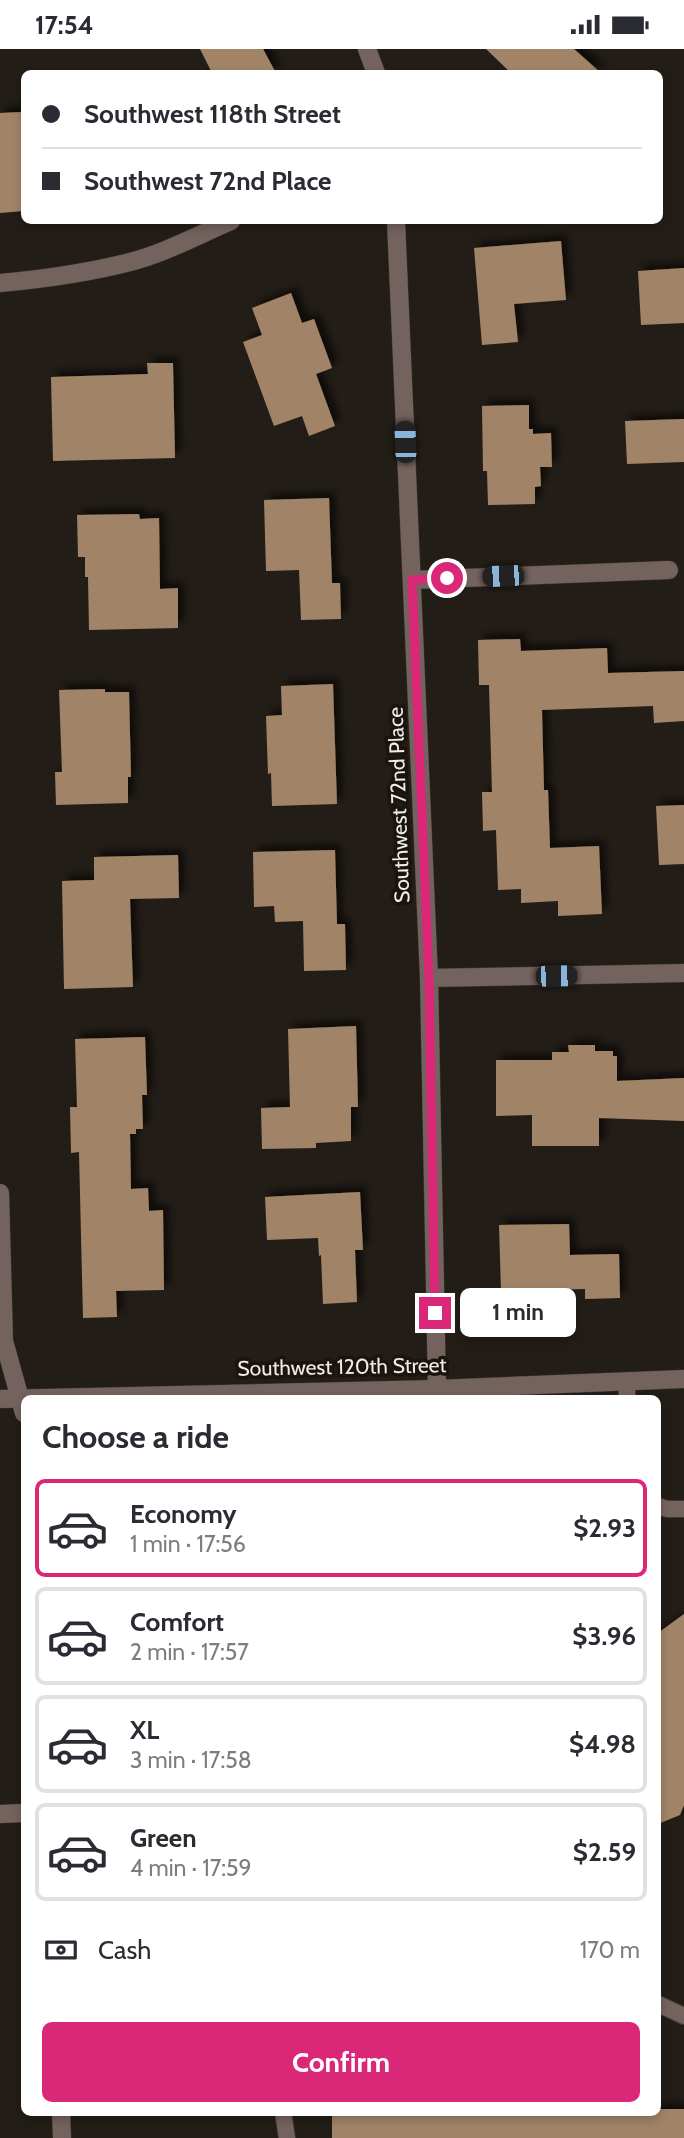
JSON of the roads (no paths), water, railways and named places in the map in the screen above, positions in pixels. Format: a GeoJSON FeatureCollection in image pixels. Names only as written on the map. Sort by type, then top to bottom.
{"type":"FeatureCollection","features":[{"type":"Feature","properties":{"kind":"street"},"geometry":{"type":"LineString","coordinates":[[367,49],[375,70]]}},
{"type":"Feature","properties":{"kind":"street"},"geometry":{"type":"LineString","coordinates":[[0,283],[82,273],[131,262],[224,224]]}},
{"type":"Feature","properties":{"kind":"street","name":"Southwest 72nd Place"},"geometry":{"type":"LineString","coordinates":[[396,224],[429,978],[437,1388]]}},
{"type":"Feature","properties":{"kind":"street"},"geometry":{"type":"LineString","coordinates":[[412,580],[669,570]]}},
{"type":"Feature","properties":{"kind":"street"},"geometry":{"type":"LineString","coordinates":[[429,978],[684,973]]}},
{"type":"Feature","properties":{"kind":"street"},"geometry":{"type":"LineString","coordinates":[[0,1193],[4,1341],[21,1402]]}},
{"type":"Feature","properties":{"kind":"street","name":"Southwest 120th Street"},"geometry":{"type":"LineString","coordinates":[[292,1395],[437,1388],[627,1390],[684,1380]]}},
{"type":"Feature","properties":{"kind":"street","name":"Southwest 120th Street"},"geometry":{"type":"LineString","coordinates":[[0,1399],[21,1406]]}},
{"type":"Feature","properties":{"kind":"street"},"geometry":{"type":"LineString","coordinates":[[0,1814],[21,1813]]}},
{"type":"Feature","properties":{"kind":"street"},"geometry":{"type":"LineString","coordinates":[[61,2116],[62,2138]]}},
{"type":"Feature","properties":{"kind":"lane"},"geometry":{"type":"LineString","coordinates":[[661,1507],[667,1510],[684,1509]]}},
{"type":"Feature","properties":{"kind":"lane"},"geometry":{"type":"LineString","coordinates":[[661,2005],[684,2016]]}},
{"type":"Feature","properties":{"kind":"lane"},"geometry":{"type":"LineString","coordinates":[[284,2116],[287,2138]]}}]}
